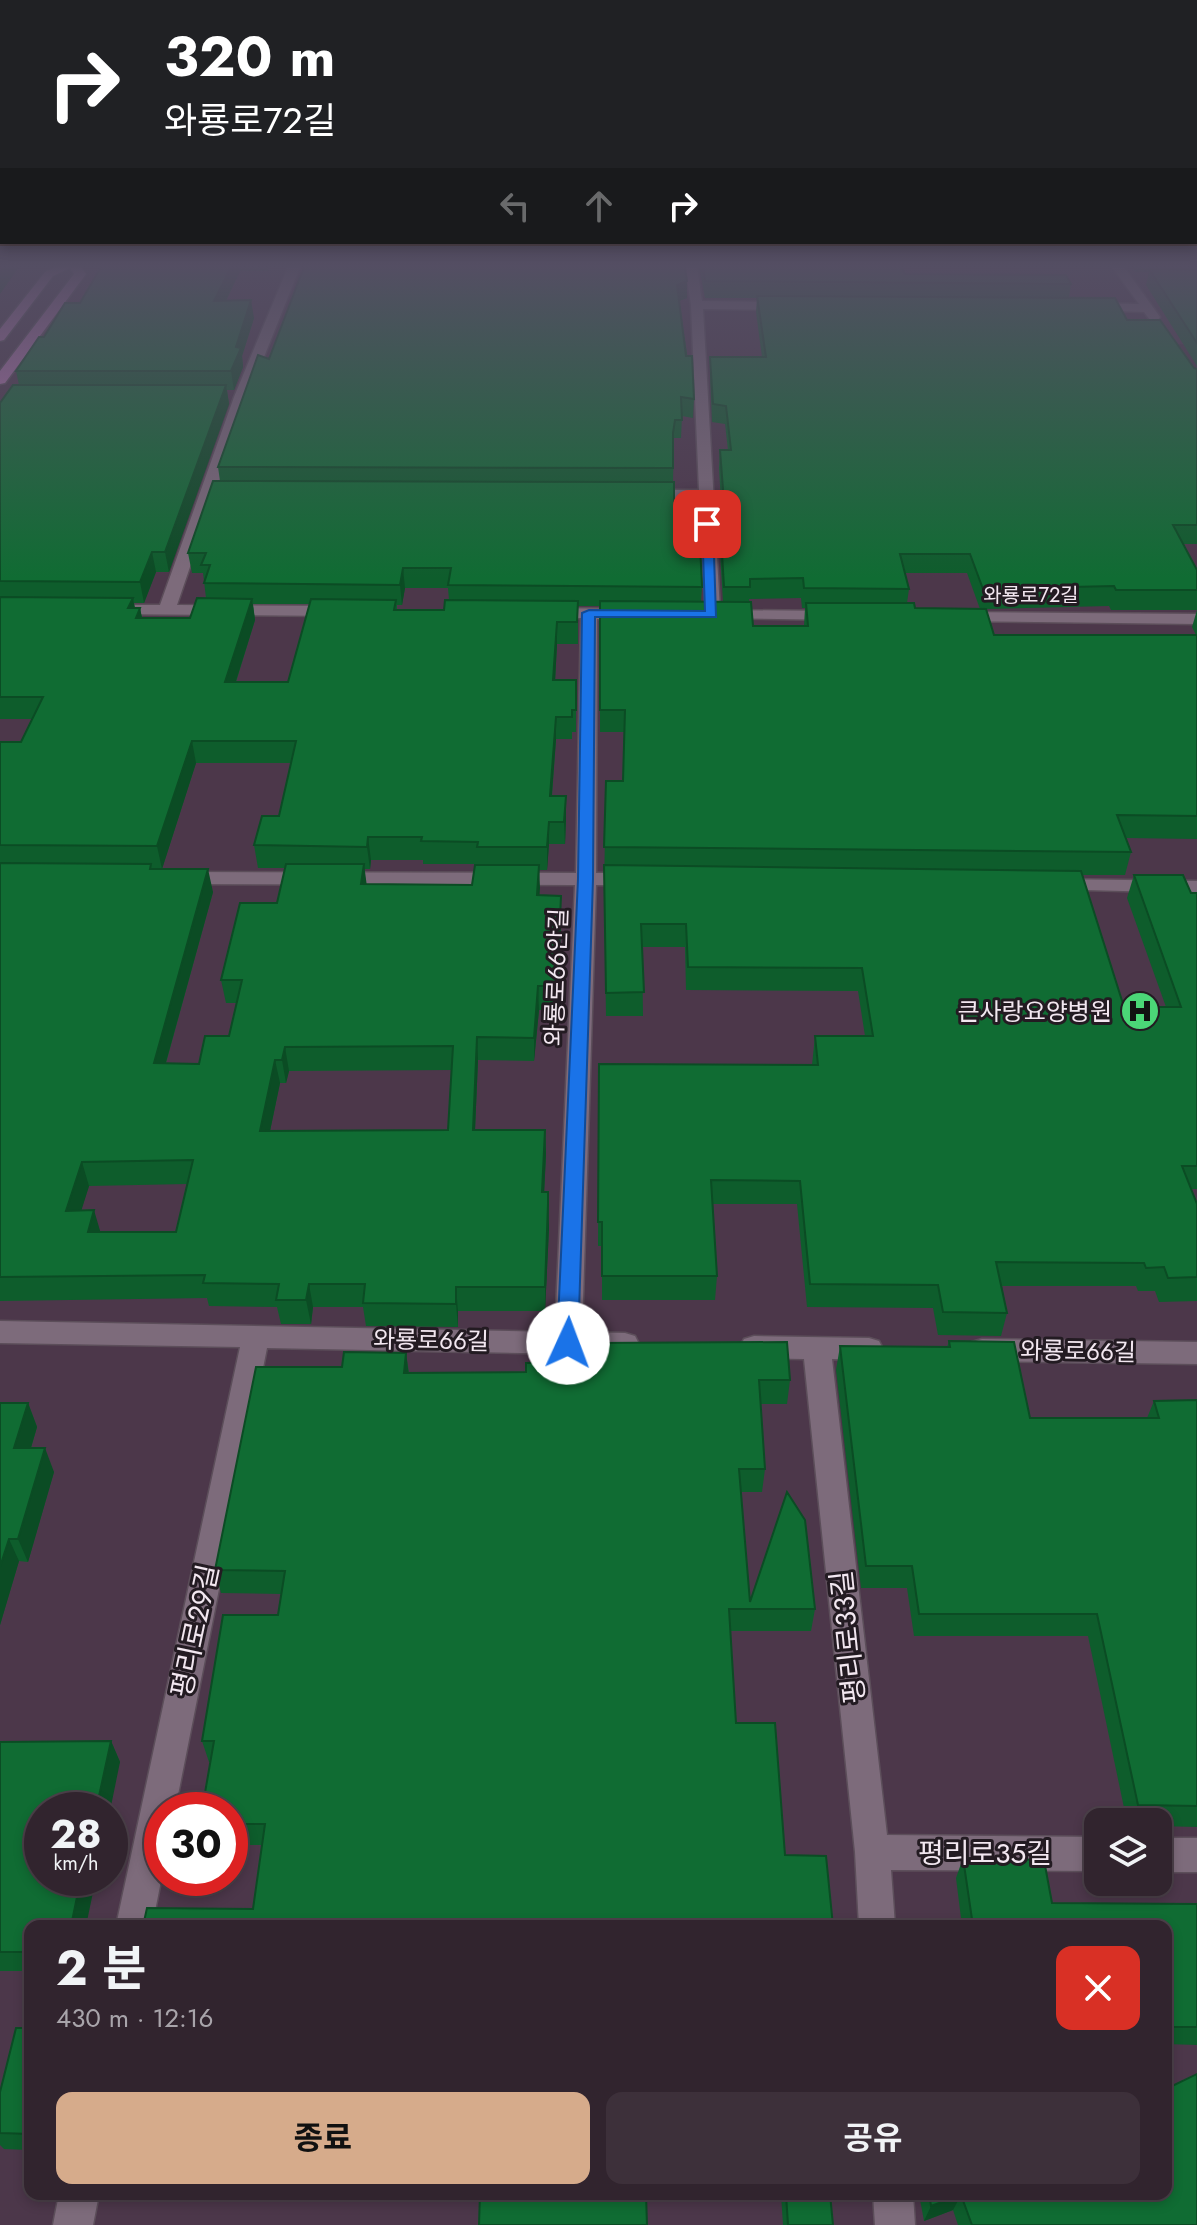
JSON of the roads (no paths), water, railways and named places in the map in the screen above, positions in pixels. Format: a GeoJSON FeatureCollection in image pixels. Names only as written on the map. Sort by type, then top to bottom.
{"type":"FeatureCollection","features":[{"type":"Feature","properties":{"kind":"street"},"geometry":{"type":"LineString","coordinates":[[167,610],[216,493],[234,397],[246,371]]}},
{"type":"Feature","properties":{"kind":"street"},"geometry":{"type":"LineString","coordinates":[[700,371],[706,494],[704,614],[854,616]]}},
{"type":"Feature","properties":{"kind":"street"},"geometry":{"type":"LineString","coordinates":[[628,494],[706,494]]}},
{"type":"Feature","properties":{"kind":"street"},"geometry":{"type":"LineString","coordinates":[[91,610],[354,611]]}},
{"type":"Feature","properties":{"kind":"street"},"geometry":{"type":"LineString","coordinates":[[526,613],[650,614]]}},
{"type":"Feature","properties":{"kind":"street","name":"와룡로66안길"},"geometry":{"type":"LineString","coordinates":[[568,1343],[586,879],[589,613]]}},
{"type":"Feature","properties":{"kind":"street","name":"와룡로72길"},"geometry":{"type":"LineString","coordinates":[[932,616],[1197,619]]}},
{"type":"Feature","properties":{"kind":"street"},"geometry":{"type":"LineString","coordinates":[[158,878],[648,880]]}},
{"type":"Feature","properties":{"kind":"street"},"geometry":{"type":"LineString","coordinates":[[1040,885],[1197,887]]}},
{"type":"Feature","properties":{"kind":"street","name":"와룡로66길"},"geometry":{"type":"LineString","coordinates":[[0,1332],[645,1345]]}},
{"type":"Feature","properties":{"kind":"street","name":"평리로29길"},"geometry":{"type":"LineString","coordinates":[[135,1920],[256,1336]]}},
{"type":"Feature","properties":{"kind":"street"},"geometry":{"type":"LineString","coordinates":[[723,1347],[896,1349]]}},
{"type":"Feature","properties":{"kind":"street","name":"평리로33길"},"geometry":{"type":"LineString","coordinates":[[817,1349],[872,1852],[877,1920]]}},
{"type":"Feature","properties":{"kind":"street","name":"와룡로66길"},"geometry":{"type":"LineString","coordinates":[[959,1350],[1197,1353]]}},
{"type":"Feature","properties":{"kind":"street","name":"평리로35길"},"geometry":{"type":"LineString","coordinates":[[872,1852],[1084,1854]]}},
{"type":"Feature","properties":{"kind":"street"},"geometry":{"type":"LineString","coordinates":[[1172,1855],[1197,1855]]}},
{"type":"Feature","properties":{"kind":"street"},"geometry":{"type":"LineString","coordinates":[[73,2225],[78,2200]]}},
{"type":"Feature","properties":{"kind":"street"},"geometry":{"type":"LineString","coordinates":[[893,2200],[895,2225]]}},
{"type":"Feature","properties":{"kind":"place","name":"큰사랑요양병원"},"geometry":{"type":"Point","coordinates":[1140,1011]}}]}
